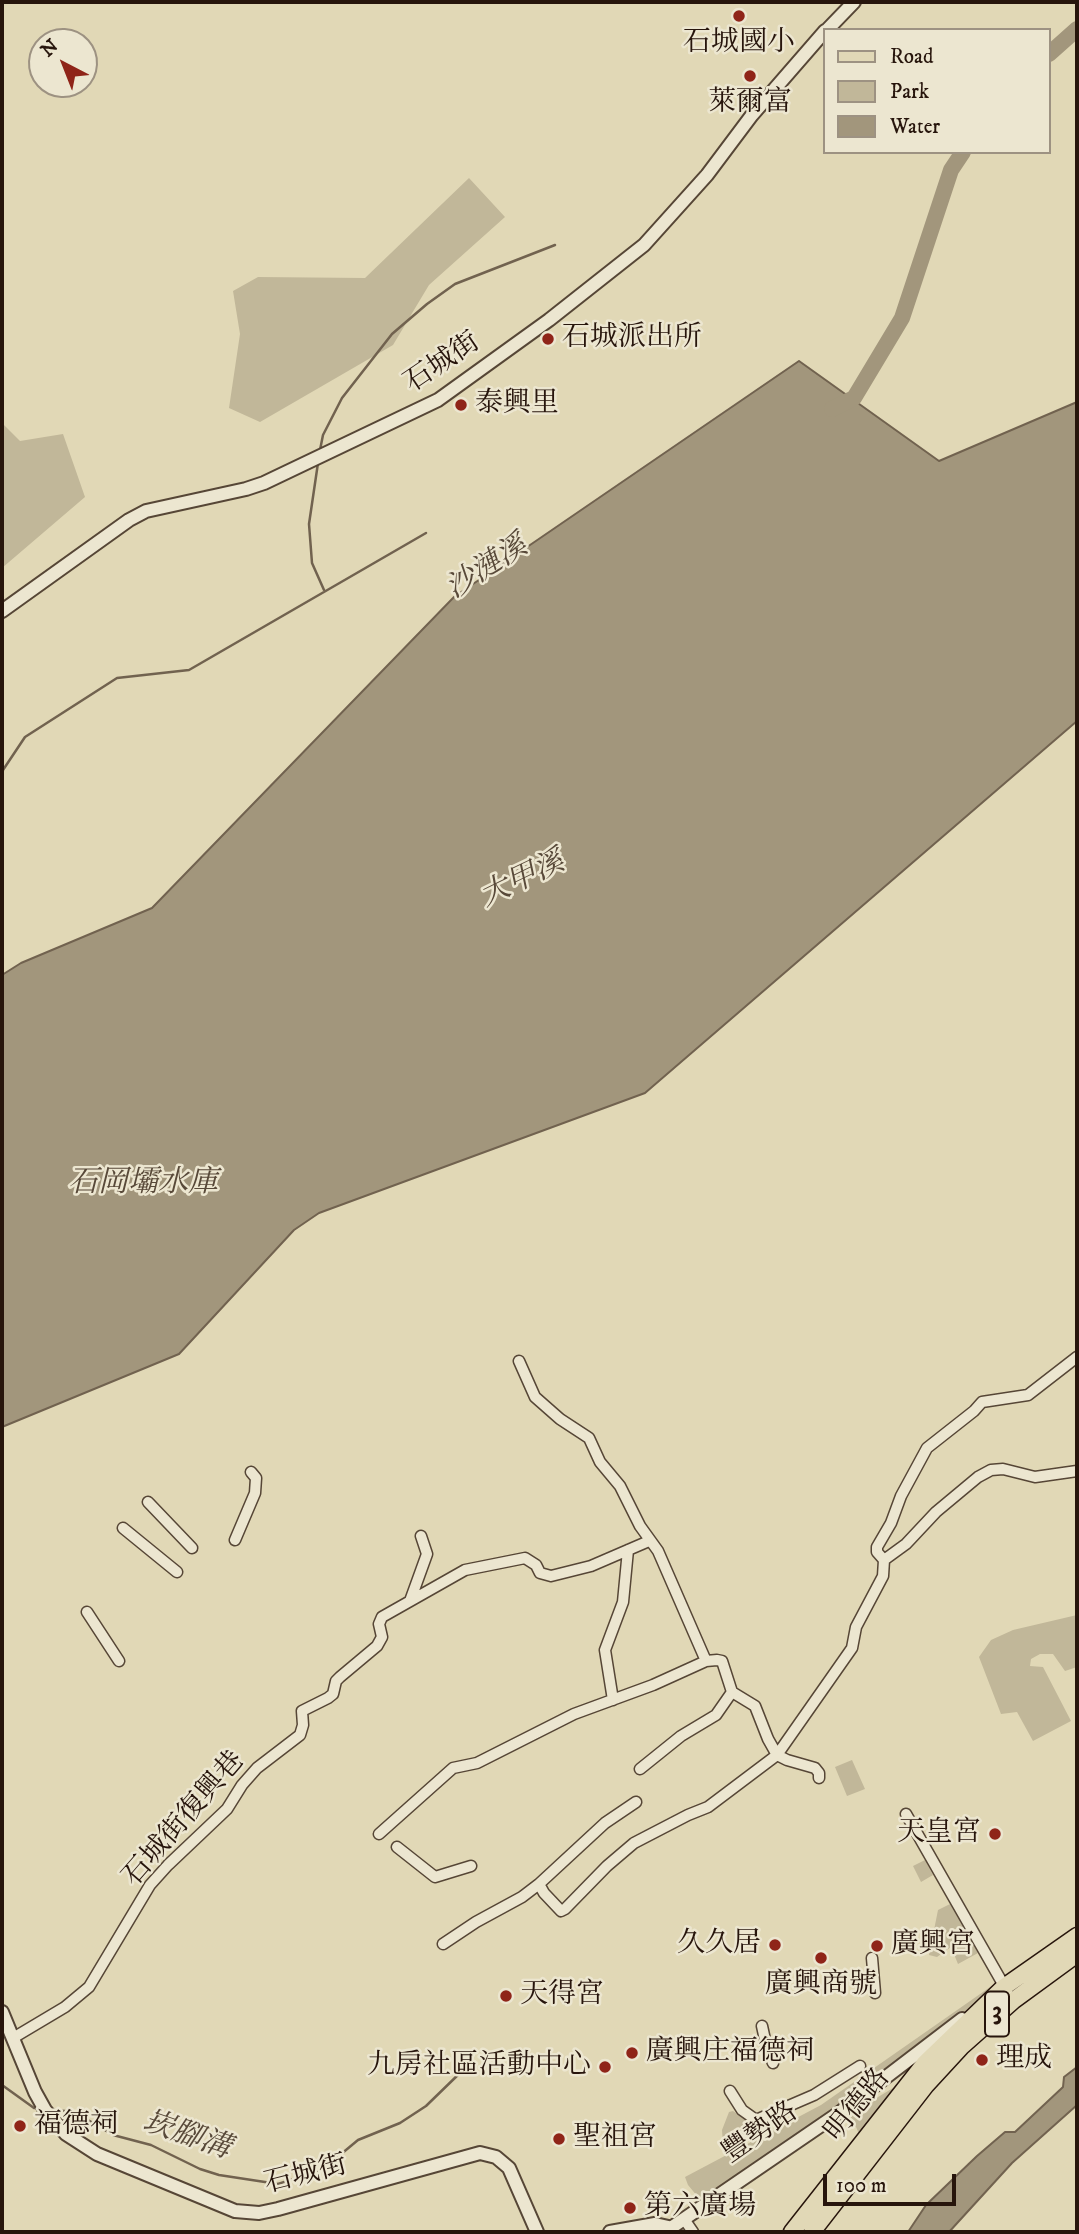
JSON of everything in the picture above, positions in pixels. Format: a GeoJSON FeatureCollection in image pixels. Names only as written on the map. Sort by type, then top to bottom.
{"type":"FeatureCollection","features":[{"type":"Feature","properties":{"kind":"main road","name":"豐勢路"},"geometry":{"type":"LineString","coordinates":[[920,2082],[961,2047],[1009,1994],[1077,1936]]}},
{"type":"Feature","properties":{"kind":"main road","name":"豐勢路"},"geometry":{"type":"LineString","coordinates":[[1009,1994],[1077,1954]]}},
{"type":"Feature","properties":{"kind":"main road","name":"明德路"},"geometry":{"type":"LineString","coordinates":[[792,2232],[920,2082]]}},
{"type":"Feature","properties":{"kind":"main road","name":"明德路"},"geometry":{"type":"LineString","coordinates":[[811,2232],[920,2082]]}},
{"type":"Feature","properties":{"kind":"street","name":"石城街"},"geometry":{"type":"LineString","coordinates":[[829,28],[854,2]]}},
{"type":"Feature","properties":{"kind":"street","name":"石城街"},"geometry":{"type":"LineString","coordinates":[[2,611],[129,520],[146,512],[264,483],[438,400],[549,320],[644,244],[708,175],[752,115],[824,33]]}},
{"type":"Feature","properties":{"kind":"street"},"geometry":{"type":"LineString","coordinates":[[539,1884],[561,1911],[565,1909],[634,1843],[708,1807],[777,1755],[852,1648],[856,1627],[883,1576],[884,1560],[877,1552],[877,1547],[927,1448],[982,1402],[1028,1395],[1077,1357]]}},
{"type":"Feature","properties":{"kind":"street"},"geometry":{"type":"LineString","coordinates":[[519,1361],[535,1397],[560,1419],[589,1438],[600,1462],[620,1486],[649,1541],[658,1551],[706,1661]]}},
{"type":"Feature","properties":{"kind":"street"},"geometry":{"type":"LineString","coordinates":[[884,1560],[906,1544],[936,1512],[978,1477],[991,1470],[1003,1469],[1035,1477],[1077,1471]]}},
{"type":"Feature","properties":{"kind":"street"},"geometry":{"type":"LineString","coordinates":[[235,1540],[255,1493],[256,1478],[251,1472]]}},
{"type":"Feature","properties":{"kind":"street"},"geometry":{"type":"LineString","coordinates":[[148,1502],[192,1548]]}},
{"type":"Feature","properties":{"kind":"street"},"geometry":{"type":"LineString","coordinates":[[123,1528],[177,1572]]}},
{"type":"Feature","properties":{"kind":"street"},"geometry":{"type":"LineString","coordinates":[[410,1601],[427,1554],[421,1536]]}},
{"type":"Feature","properties":{"kind":"street"},"geometry":{"type":"LineString","coordinates":[[410,1601],[465,1570],[525,1558],[536,1565],[540,1573],[551,1576],[592,1566],[649,1541]]}},
{"type":"Feature","properties":{"kind":"street"},"geometry":{"type":"LineString","coordinates":[[613,1700],[605,1650],[623,1602],[628,1550]]}},
{"type":"Feature","properties":{"kind":"street","name":"石城街復興巷"},"geometry":{"type":"LineString","coordinates":[[13,2038],[65,2007],[89,1987],[150,1885],[227,1809],[242,1784],[303,1731],[302,1711],[328,1698],[333,1693],[336,1681],[380,1641],[382,1632],[379,1620],[410,1601]]}},
{"type":"Feature","properties":{"kind":"street"},"geometry":{"type":"LineString","coordinates":[[87,1612],[119,1661]]}},
{"type":"Feature","properties":{"kind":"street"},"geometry":{"type":"LineString","coordinates":[[379,1835],[453,1768],[477,1763],[574,1714],[653,1685],[706,1661],[722,1661],[732,1692],[755,1706],[777,1755],[815,1768],[819,1778]]}},
{"type":"Feature","properties":{"kind":"street"},"geometry":{"type":"LineString","coordinates":[[640,1769],[681,1736],[716,1715],[732,1692]]}},
{"type":"Feature","properties":{"kind":"street"},"geometry":{"type":"LineString","coordinates":[[443,1944],[522,1897],[605,1823],[636,1802]]}},
{"type":"Feature","properties":{"kind":"street"},"geometry":{"type":"LineString","coordinates":[[906,1814],[1009,1994]]}},
{"type":"Feature","properties":{"kind":"street"},"geometry":{"type":"LineString","coordinates":[[397,1847],[435,1877],[471,1866]]}},
{"type":"Feature","properties":{"kind":"street"},"geometry":{"type":"LineString","coordinates":[[872,1958],[875,1993]]}},
{"type":"Feature","properties":{"kind":"street","name":"豐勢路"},"geometry":{"type":"LineString","coordinates":[[669,2230],[1009,1994]]}},
{"type":"Feature","properties":{"kind":"street","name":"石城街"},"geometry":{"type":"LineString","coordinates":[[2,2012],[43,2108],[66,2134],[97,2154],[235,2211],[259,2214],[480,2154],[496,2157],[509,2168],[537,2232]]}},
{"type":"Feature","properties":{"kind":"street"},"geometry":{"type":"LineString","coordinates":[[762,2026],[773,2063]]}},
{"type":"Feature","properties":{"kind":"street"},"geometry":{"type":"LineString","coordinates":[[730,2091],[742,2110],[756,2120],[814,2095],[860,2066]]}},
{"type":"Feature","properties":{"kind":"street"},"geometry":{"type":"LineString","coordinates":[[887,2078],[920,2082]]}},
{"type":"Feature","properties":{"kind":"street"},"geometry":{"type":"LineString","coordinates":[[684,2219],[693,2232]]}},
{"type":"Feature","properties":{"kind":"street"},"geometry":{"type":"LineString","coordinates":[[610,2232],[656,2224],[669,2230]]}},
{"type":"Feature","properties":{"kind":"green space"},"geometry":{"type":"Polygon","coordinates":[[[469,178],[505,217],[429,285],[393,345],[260,422],[229,408],[240,334],[233,291],[258,277],[365,278],[469,178]]]}},
{"type":"Feature","properties":{"kind":"green space"},"geometry":{"type":"Polygon","coordinates":[[[2,423],[20,441],[63,434],[85,497],[2,568],[2,423]]]}},
{"type":"Feature","properties":{"kind":"green space"},"geometry":{"type":"Polygon","coordinates":[[[1077,1615],[1077,1667],[1065,1671],[1053,1654],[1040,1654],[1031,1659],[1030,1666],[1043,1667],[1071,1721],[1033,1741],[1017,1712],[1001,1714],[979,1657],[991,1640],[1013,1630],[1077,1615]]]}},
{"type":"Feature","properties":{"kind":"green space"},"geometry":{"type":"Polygon","coordinates":[[[852,1760],[865,1789],[847,1796],[835,1767],[852,1760]]]}},
{"type":"Feature","properties":{"kind":"green space"},"geometry":{"type":"Polygon","coordinates":[[[925,1860],[933,1875],[921,1882],[913,1866],[925,1860]]]}},
{"type":"Feature","properties":{"kind":"green space"},"geometry":{"type":"Polygon","coordinates":[[[950,1904],[978,1953],[958,1964],[951,1947],[937,1957],[929,1955],[938,1910],[950,1904]]]}},
{"type":"Feature","properties":{"kind":"green space"},"geometry":{"type":"Polygon","coordinates":[[[993,1985],[988,1995],[913,2053],[703,2203],[688,2185],[685,2177],[821,2105],[993,1985]]]}},
{"type":"Feature","properties":{"kind":"green space"},"geometry":{"type":"Polygon","coordinates":[[[898,2085],[860,2136],[856,2127],[848,2121],[840,2120],[898,2085]]]}},
{"type":"Feature","properties":{"kind":"green space"},"geometry":{"type":"Polygon","coordinates":[[[733,2111],[750,2123],[753,2130],[723,2145],[722,2130],[729,2112],[733,2111]]]}},
{"type":"Feature","properties":{"kind":"water"},"geometry":{"type":"Polygon","coordinates":[[[799,361],[939,461],[1077,402],[1077,721],[645,1093],[319,1213],[294,1230],[179,1354],[2,1427],[2,975],[21,963],[152,908],[454,597],[799,361]]]}},
{"type":"Feature","properties":{"kind":"water"},"geometry":{"type":"Polygon","coordinates":[[[1077,2067],[1077,2105],[1012,2163],[949,2232],[908,2232],[926,2205],[1005,2132],[1015,2132],[1063,2087],[1064,2077],[1077,2067]]]}},
{"type":"Feature","properties":{"kind":"waterway","name":"沙漣溪"},"geometry":{"type":"LineString","coordinates":[[1051,52],[1077,29]]}},
{"type":"Feature","properties":{"kind":"waterway","name":"沙漣溪"},"geometry":{"type":"LineString","coordinates":[[832,409],[854,398],[902,318],[951,170],[962,154]]}},
{"type":"Feature","properties":{"kind":"waterway"},"geometry":{"type":"LineString","coordinates":[[320,450],[323,435],[342,398],[392,334],[455,284],[555,245]]}},
{"type":"Feature","properties":{"kind":"waterway"},"geometry":{"type":"LineString","coordinates":[[318,463],[309,524],[312,563],[324,590]]}},
{"type":"Feature","properties":{"kind":"waterway"},"geometry":{"type":"LineString","coordinates":[[2,776],[3,770],[25,737],[117,678],[189,670],[426,533]]}},
{"type":"Feature","properties":{"kind":"waterway","name":"崁腳溝"},"geometry":{"type":"LineString","coordinates":[[52,2110],[83,2117],[113,2135],[151,2145],[200,2169],[219,2175],[278,2184],[322,2170],[358,2140],[400,2123],[426,2106],[461,2072]]}},
{"type":"Feature","properties":{"kind":"waterway","name":"崁腳溝"},"geometry":{"type":"LineString","coordinates":[[2,2085],[34,2108],[39,2108]]}},
{"type":"Feature","properties":{"kind":"place","name":"石城國小"},"geometry":{"type":"Point","coordinates":[739,16]}},
{"type":"Feature","properties":{"kind":"place","name":"萊爾富"},"geometry":{"type":"Point","coordinates":[750,76]}},
{"type":"Feature","properties":{"kind":"place","name":"石城派出所"},"geometry":{"type":"Point","coordinates":[548,339]}},
{"type":"Feature","properties":{"kind":"place","name":"泰興里"},"geometry":{"type":"Point","coordinates":[461,405]}},
{"type":"Feature","properties":{"kind":"place","name":"天皇宮"},"geometry":{"type":"Point","coordinates":[995,1834]}},
{"type":"Feature","properties":{"kind":"place","name":"久久居"},"geometry":{"type":"Point","coordinates":[775,1945]}},
{"type":"Feature","properties":{"kind":"place","name":"廣興宮"},"geometry":{"type":"Point","coordinates":[877,1946]}},
{"type":"Feature","properties":{"kind":"place","name":"廣興商號"},"geometry":{"type":"Point","coordinates":[821,1958]}},
{"type":"Feature","properties":{"kind":"place","name":"天得宮"},"geometry":{"type":"Point","coordinates":[506,1996]}},
{"type":"Feature","properties":{"kind":"place","name":"廣興庄福德祠"},"geometry":{"type":"Point","coordinates":[632,2053]}},
{"type":"Feature","properties":{"kind":"place","name":"理成"},"geometry":{"type":"Point","coordinates":[982,2060]}},
{"type":"Feature","properties":{"kind":"place","name":"九房社區活動中心"},"geometry":{"type":"Point","coordinates":[605,2067]}},
{"type":"Feature","properties":{"kind":"place","name":"福德祠"},"geometry":{"type":"Point","coordinates":[20,2126]}},
{"type":"Feature","properties":{"kind":"place","name":"聖祖宮"},"geometry":{"type":"Point","coordinates":[559,2139]}},
{"type":"Feature","properties":{"kind":"place","name":"第六廣場"},"geometry":{"type":"Point","coordinates":[630,2208]}},
{"type":"Feature","properties":{"kind":"water label","name":"大甲溪"},"geometry":{"type":"Point","coordinates":[523,881]}},
{"type":"Feature","properties":{"kind":"water label","name":"石岡壩水庫"},"geometry":{"type":"Point","coordinates":[143,1185]}}]}
